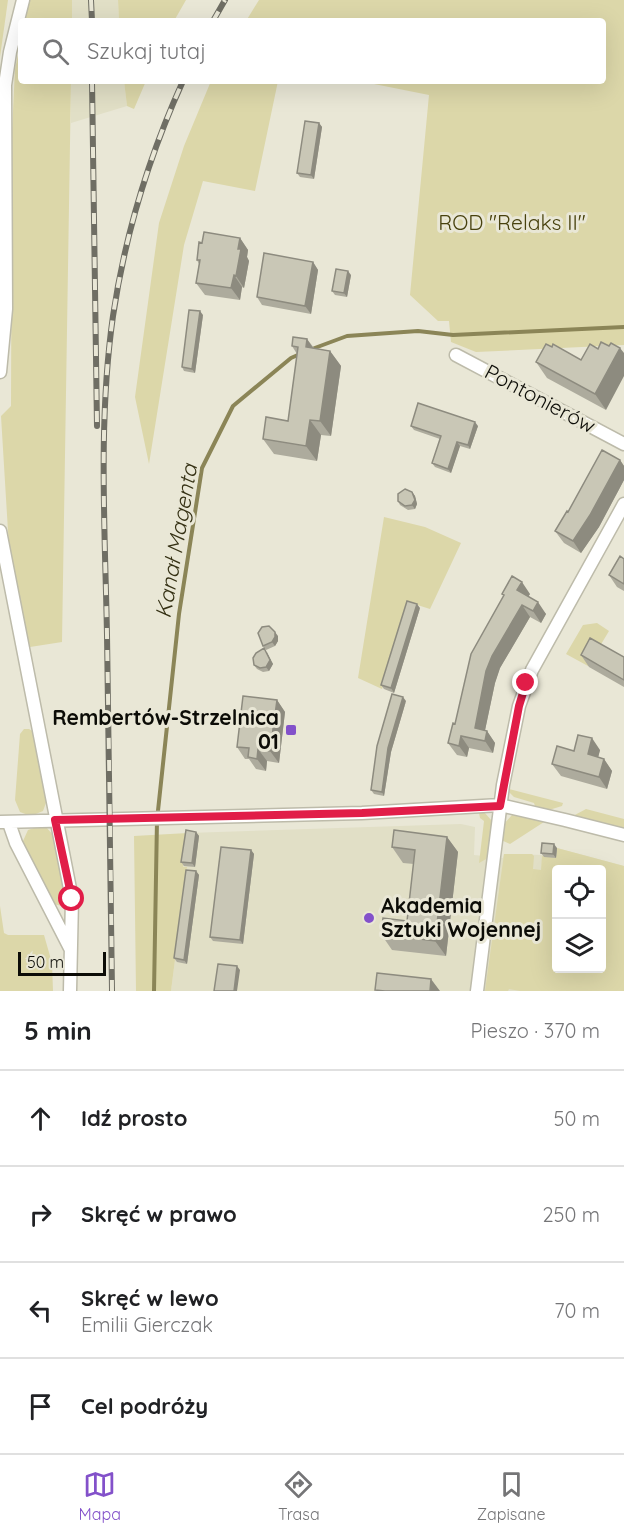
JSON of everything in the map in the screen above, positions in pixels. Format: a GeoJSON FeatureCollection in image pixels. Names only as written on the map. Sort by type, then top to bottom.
{"type":"FeatureCollection","features":[{"type":"Feature","properties":{"kind":"street"},"geometry":{"type":"LineString","coordinates":[[18,18],[23,0]]}},
{"type":"Feature","properties":{"kind":"street"},"geometry":{"type":"LineString","coordinates":[[0,372],[6,309],[5,85],[18,20]]}},
{"type":"Feature","properties":{"kind":"street","name":"Pontonierów"},"geometry":{"type":"LineString","coordinates":[[456,355],[624,444]]}},
{"type":"Feature","properties":{"kind":"street"},"geometry":{"type":"LineString","coordinates":[[477,991],[500,806],[519,706],[526,683],[579,582],[624,504]]}},
{"type":"Feature","properties":{"kind":"street"},"geometry":{"type":"LineString","coordinates":[[0,531],[72,899],[70,991]]}},
{"type":"Feature","properties":{"kind":"street"},"geometry":{"type":"LineString","coordinates":[[71,951],[4,823],[362,813],[500,806],[624,835]]}},
{"type":"Feature","properties":{"kind":"shaded area"},"geometry":{"type":"Polygon","coordinates":[[[72,0],[118,0],[119,18],[72,18],[72,0]]]}},
{"type":"Feature","properties":{"kind":"shaded area"},"geometry":{"type":"Polygon","coordinates":[[[71,84],[124,84],[127,106],[71,123],[71,84]]]}},
{"type":"Feature","properties":{"kind":"shaded area","name":"Akademia Sztuki Wojennej"},"geometry":{"type":"Polygon","coordinates":[[[461,824],[475,827],[474,855],[503,858],[504,854],[543,855],[544,846],[624,866],[624,991],[171,991],[187,868],[183,867],[188,833],[461,824]]]}},
{"type":"Feature","properties":{"kind":"green space"},"geometry":{"type":"Polygon","coordinates":[[[0,0],[8,0],[0,57],[0,0]]]}},
{"type":"Feature","properties":{"kind":"green space"},"geometry":{"type":"Polygon","coordinates":[[[29,0],[72,0],[72,18],[26,18],[29,0]]]}},
{"type":"Feature","properties":{"kind":"green space"},"geometry":{"type":"Polygon","coordinates":[[[118,0],[186,0],[176,18],[119,18],[118,0]]]}},
{"type":"Feature","properties":{"kind":"green space","name":"ROD \"Relaks II\""},"geometry":{"type":"Polygon","coordinates":[[[259,0],[624,0],[624,345],[476,352],[451,342],[449,321],[438,321],[410,295],[429,95],[374,84],[606,84],[606,18],[248,18],[259,0]]]}},
{"type":"Feature","properties":{"kind":"green space"},"geometry":{"type":"Polygon","coordinates":[[[18,55],[18,84],[71,84],[62,642],[30,647],[10,564],[1,416],[11,406],[12,132],[15,69],[18,55]]]}},
{"type":"Feature","properties":{"kind":"green space"},"geometry":{"type":"Polygon","coordinates":[[[124,84],[145,84],[134,109],[127,106],[124,84]]]}},
{"type":"Feature","properties":{"kind":"green space"},"geometry":{"type":"Polygon","coordinates":[[[210,84],[277,84],[255,191],[203,181],[184,245],[149,464],[135,397],[159,223],[184,146],[210,84]]]}},
{"type":"Feature","properties":{"kind":"green space"},"geometry":{"type":"Polygon","coordinates":[[[384,517],[425,527],[461,543],[430,609],[408,602],[382,689],[358,678],[384,517]]]}},
{"type":"Feature","properties":{"kind":"green space"},"geometry":{"type":"Polygon","coordinates":[[[597,623],[609,631],[588,666],[566,654],[583,625],[597,623]]]}},
{"type":"Feature","properties":{"kind":"green space"},"geometry":{"type":"Polygon","coordinates":[[[24,729],[34,732],[47,800],[43,811],[31,816],[20,812],[15,800],[20,734],[24,729]]]}},
{"type":"Feature","properties":{"kind":"green space"},"geometry":{"type":"Polygon","coordinates":[[[509,789],[563,803],[562,806],[549,810],[514,797],[508,791],[509,789]]]}},
{"type":"Feature","properties":{"kind":"green space"},"geometry":{"type":"Polygon","coordinates":[[[586,809],[624,819],[624,829],[573,816],[586,809]]]}},
{"type":"Feature","properties":{"kind":"green space"},"geometry":{"type":"Polygon","coordinates":[[[484,812],[492,821],[488,858],[479,863],[484,821],[480,818],[479,813],[484,812]]]}},
{"type":"Feature","properties":{"kind":"green space"},"geometry":{"type":"Polygon","coordinates":[[[512,815],[544,822],[510,844],[501,840],[503,825],[512,815]]]}},
{"type":"Feature","properties":{"kind":"green space"},"geometry":{"type":"Polygon","coordinates":[[[40,826],[46,827],[54,836],[67,897],[66,903],[62,906],[53,904],[24,848],[23,841],[28,830],[40,826]]]}},
{"type":"Feature","properties":{"kind":"green space"},"geometry":{"type":"Polygon","coordinates":[[[188,833],[183,867],[187,867],[171,991],[136,991],[134,836],[188,833]]]}},
{"type":"Feature","properties":{"kind":"green space"},"geometry":{"type":"Polygon","coordinates":[[[557,848],[624,866],[624,991],[520,991],[509,989],[508,991],[485,991],[504,854],[532,854],[534,856],[533,869],[541,870],[542,856],[556,858],[557,848]]]}},
{"type":"Feature","properties":{"kind":"green space"},"geometry":{"type":"Polygon","coordinates":[[[0,906],[4,933],[44,935],[52,963],[53,991],[0,991],[0,906]]]}},
{"type":"Feature","properties":{"kind":"building"},"geometry":{"type":"Polygon","coordinates":[[[305,121],[319,123],[311,175],[297,173],[305,121]]]}},
{"type":"Feature","properties":{"kind":"building"},"geometry":{"type":"Polygon","coordinates":[[[204,232],[240,238],[238,249],[241,249],[236,276],[234,275],[231,288],[196,283],[200,260],[197,260],[199,242],[202,243],[204,232]]]}},
{"type":"Feature","properties":{"kind":"building"},"geometry":{"type":"Polygon","coordinates":[[[264,253],[313,262],[305,306],[257,297],[264,253]]]}},
{"type":"Feature","properties":{"kind":"building"},"geometry":{"type":"Polygon","coordinates":[[[336,269],[348,271],[344,293],[332,291],[336,269]]]}},
{"type":"Feature","properties":{"kind":"building"},"geometry":{"type":"Polygon","coordinates":[[[189,310],[200,311],[192,369],[182,367],[189,310]]]}},
{"type":"Feature","properties":{"kind":"building"},"geometry":{"type":"Polygon","coordinates":[[[293,337],[307,339],[306,347],[330,351],[320,421],[310,420],[306,446],[263,439],[266,417],[288,421],[298,347],[292,346],[293,337]]]}},
{"type":"Feature","properties":{"kind":"building"},"geometry":{"type":"Polygon","coordinates":[[[601,342],[609,346],[611,343],[620,348],[595,394],[536,362],[546,344],[552,347],[553,344],[581,360],[590,344],[598,349],[601,342]]]}},
{"type":"Feature","properties":{"kind":"building"},"geometry":{"type":"Polygon","coordinates":[[[418,403],[475,422],[468,445],[457,442],[448,469],[432,463],[441,436],[411,426],[418,403]]]}},
{"type":"Feature","properties":{"kind":"building"},"geometry":{"type":"Polygon","coordinates":[[[602,450],[620,460],[573,541],[555,531],[602,450]]]}},
{"type":"Feature","properties":{"kind":"building"},"geometry":{"type":"Polygon","coordinates":[[[405,489],[412,492],[415,500],[412,505],[405,506],[398,501],[398,494],[405,489]]]}},
{"type":"Feature","properties":{"kind":"building"},"geometry":{"type":"Polygon","coordinates":[[[620,556],[624,559],[624,584],[609,575],[620,556]]]}},
{"type":"Feature","properties":{"kind":"building"},"geometry":{"type":"Polygon","coordinates":[[[512,576],[522,582],[517,590],[538,602],[533,611],[522,605],[492,656],[486,671],[475,728],[487,731],[485,741],[461,736],[459,746],[448,743],[453,723],[455,724],[471,654],[512,576]]]}},
{"type":"Feature","properties":{"kind":"building"},"geometry":{"type":"Polygon","coordinates":[[[407,601],[417,604],[391,688],[381,685],[407,601]]]}},
{"type":"Feature","properties":{"kind":"building"},"geometry":{"type":"Polygon","coordinates":[[[269,626],[275,632],[275,637],[272,642],[263,646],[258,633],[262,627],[269,626]]]}},
{"type":"Feature","properties":{"kind":"building"},"geometry":{"type":"Polygon","coordinates":[[[590,638],[624,657],[624,680],[581,655],[590,638]]]}},
{"type":"Feature","properties":{"kind":"building"},"geometry":{"type":"Polygon","coordinates":[[[264,648],[270,660],[266,667],[260,668],[254,665],[253,658],[264,648]]]}},
{"type":"Feature","properties":{"kind":"building"},"geometry":{"type":"Polygon","coordinates":[[[392,694],[403,697],[388,748],[382,792],[371,790],[377,746],[392,694]]]}},
{"type":"Feature","properties":{"kind":"building"},"geometry":{"type":"Polygon","coordinates":[[[243,696],[277,700],[270,751],[258,749],[257,759],[248,757],[249,748],[237,747],[243,696]]]}},
{"type":"Feature","properties":{"kind":"building"},"geometry":{"type":"Polygon","coordinates":[[[578,735],[592,738],[588,754],[604,759],[599,777],[552,764],[557,746],[574,751],[578,735]]]}},
{"type":"Feature","properties":{"kind":"building"},"geometry":{"type":"Polygon","coordinates":[[[186,830],[196,832],[192,863],[181,862],[186,830]]]}},
{"type":"Feature","properties":{"kind":"building"},"geometry":{"type":"Polygon","coordinates":[[[394,830],[447,837],[435,941],[381,934],[383,918],[407,921],[415,850],[392,847],[394,830]]]}},
{"type":"Feature","properties":{"kind":"building"},"geometry":{"type":"Polygon","coordinates":[[[542,843],[554,844],[553,854],[541,853],[542,843]]]}},
{"type":"Feature","properties":{"kind":"building"},"geometry":{"type":"Polygon","coordinates":[[[221,847],[251,850],[240,940],[210,937],[221,847]]]}},
{"type":"Feature","properties":{"kind":"building"},"geometry":{"type":"Polygon","coordinates":[[[186,870],[196,871],[184,960],[174,958],[186,870]]]}},
{"type":"Feature","properties":{"kind":"building"},"geometry":{"type":"Polygon","coordinates":[[[218,964],[237,966],[234,991],[214,991],[218,964]]]}},
{"type":"Feature","properties":{"kind":"building"},"geometry":{"type":"Polygon","coordinates":[[[377,973],[431,979],[430,991],[375,990],[377,973]]]}},
{"type":"Feature","properties":{"kind":"waterway","name":"Kanał Magenta"},"geometry":{"type":"LineString","coordinates":[[312,349],[347,336],[418,331],[453,335],[624,327]]}},
{"type":"Feature","properties":{"kind":"waterway","name":"Kanał Magenta"},"geometry":{"type":"LineString","coordinates":[[154,991],[157,820],[179,614],[202,468],[233,406],[291,358],[300,354]]}},
{"type":"Feature","properties":{"kind":"railway"},"geometry":{"type":"LineString","coordinates":[[91,0],[92,18]]}},
{"type":"Feature","properties":{"kind":"railway"},"geometry":{"type":"LineString","coordinates":[[215,18],[225,0]]}},
{"type":"Feature","properties":{"kind":"railway"},"geometry":{"type":"LineString","coordinates":[[92,84],[97,426]]}},
{"type":"Feature","properties":{"kind":"railway"},"geometry":{"type":"LineString","coordinates":[[112,991],[104,475],[105,395],[113,316],[131,226],[159,138],[182,84]]}},
{"type":"Feature","properties":{"kind":"place","name":"Rembertów-Strzelnica 01"},"geometry":{"type":"Point","coordinates":[291,730]}},
{"type":"Feature","properties":{"kind":"place","name":"Akademia Sztuki Wojennej"},"geometry":{"type":"Point","coordinates":[369,918]}},
{"type":"Feature","properties":{"kind":"route"},"geometry":{"type":"LineString","coordinates":[[72,899],[55,820],[362,813],[500,806],[519,706],[526,683]]}}]}
